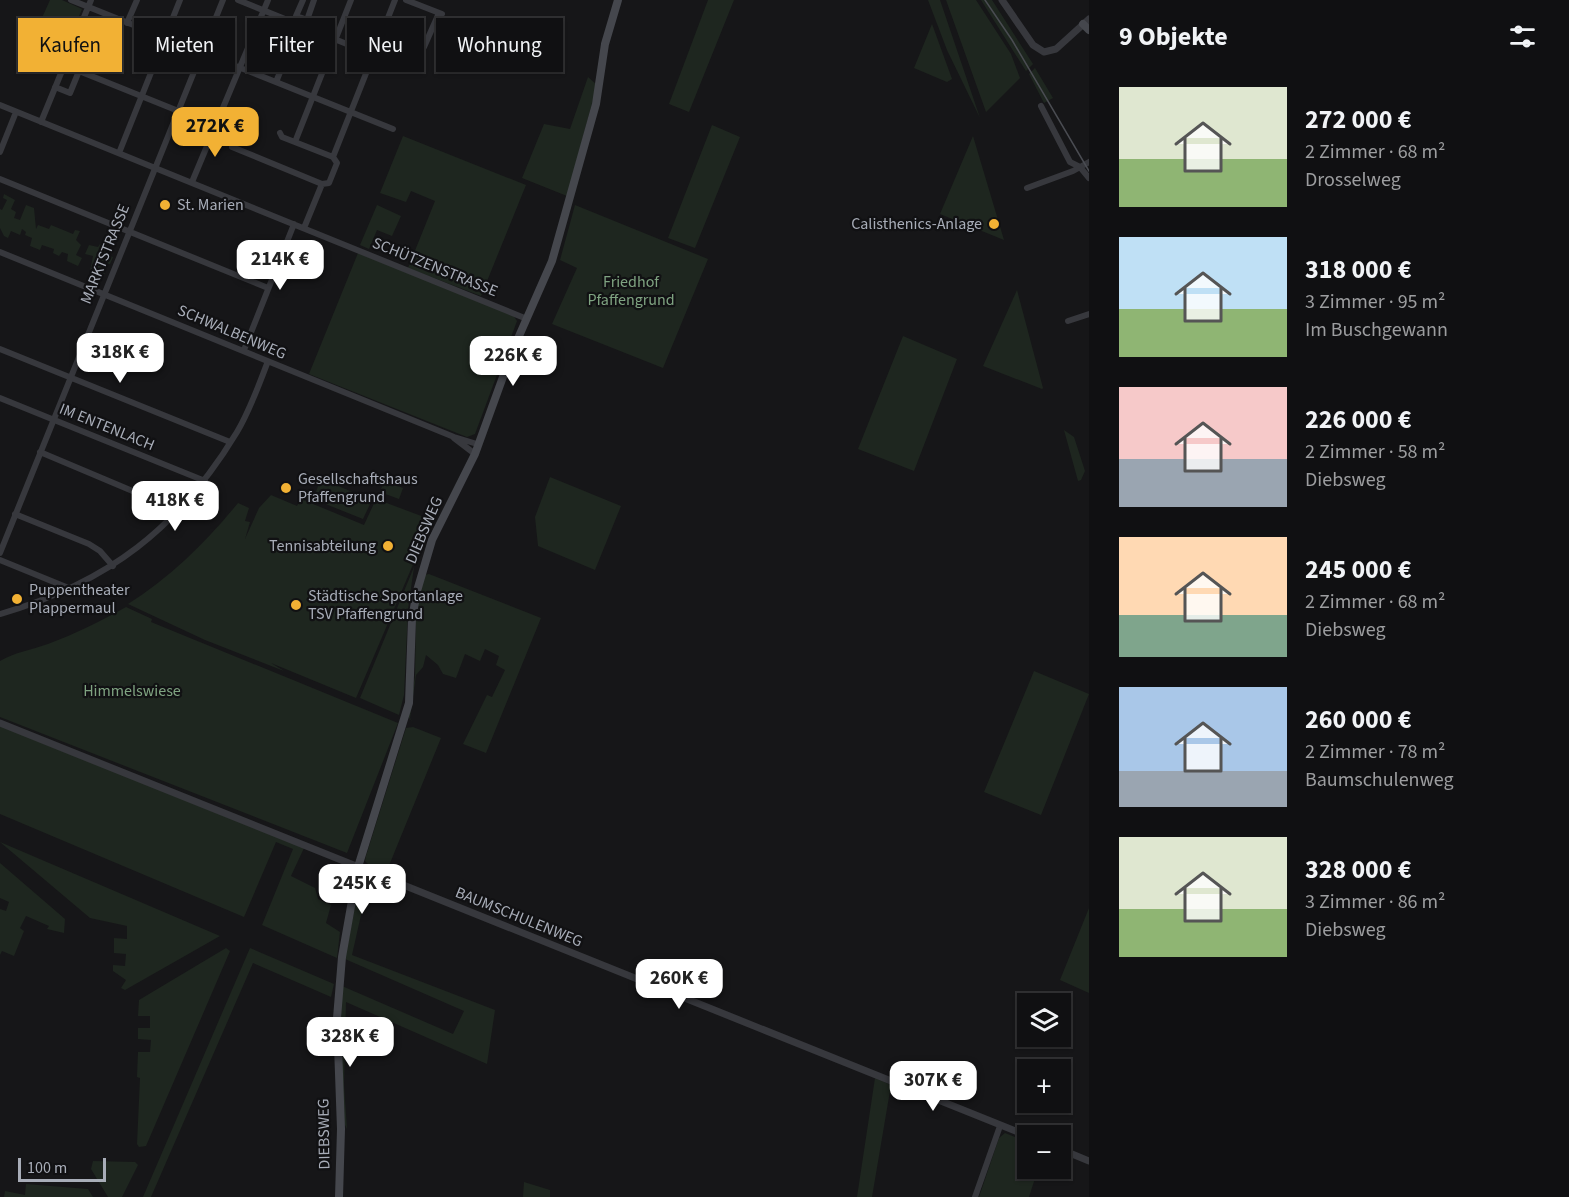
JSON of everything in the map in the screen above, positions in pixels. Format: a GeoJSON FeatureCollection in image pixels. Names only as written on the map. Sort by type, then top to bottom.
{"type":"FeatureCollection","features":[{"type":"Feature","properties":{"kind":"main road","name":"DIEBSWEG"},"geometry":{"type":"LineString","coordinates":[[339,1197],[341,1129],[337,1018],[344,947],[358,867],[409,703],[412,619],[423,567],[437,528],[475,454],[475,444],[552,261],[596,104],[604,44],[618,0]]}},
{"type":"Feature","properties":{"kind":"street"},"geometry":{"type":"LineString","coordinates":[[71,0],[90,3],[134,25]]}},
{"type":"Feature","properties":{"kind":"street"},"geometry":{"type":"LineString","coordinates":[[128,23],[136,0]]}},
{"type":"Feature","properties":{"kind":"street"},"geometry":{"type":"LineString","coordinates":[[173,18],[180,0]]}},
{"type":"Feature","properties":{"kind":"street","name":"MARKTSTRASSE"},"geometry":{"type":"LineString","coordinates":[[216,18],[223,0]]}},
{"type":"Feature","properties":{"kind":"street"},"geometry":{"type":"LineString","coordinates":[[237,0],[287,18]]}},
{"type":"Feature","properties":{"kind":"street"},"geometry":{"type":"LineString","coordinates":[[192,182],[268,0]]}},
{"type":"Feature","properties":{"kind":"street"},"geometry":{"type":"LineString","coordinates":[[297,18],[296,16],[303,0]]}},
{"type":"Feature","properties":{"kind":"street"},"geometry":{"type":"LineString","coordinates":[[308,18],[314,0]]}},
{"type":"Feature","properties":{"kind":"street"},"geometry":{"type":"LineString","coordinates":[[347,44],[335,39],[351,0]]}},
{"type":"Feature","properties":{"kind":"street"},"geometry":{"type":"LineString","coordinates":[[388,18],[395,0]]}},
{"type":"Feature","properties":{"kind":"street"},"geometry":{"type":"LineString","coordinates":[[406,0],[441,13],[424,46]]}},
{"type":"Feature","properties":{"kind":"street"},"geometry":{"type":"LineString","coordinates":[[1002,0],[1033,45],[1044,52],[1056,49],[1087,24]]}},
{"type":"Feature","properties":{"kind":"street"},"geometry":{"type":"LineString","coordinates":[[84,18],[90,3]]}},
{"type":"Feature","properties":{"kind":"street"},"geometry":{"type":"LineString","coordinates":[[235,66],[393,129]]}},
{"type":"Feature","properties":{"kind":"street"},"geometry":{"type":"LineString","coordinates":[[41,122],[61,72]]}},
{"type":"Feature","properties":{"kind":"street"},"geometry":{"type":"LineString","coordinates":[[56,87],[70,93],[79,72]]}},
{"type":"Feature","properties":{"kind":"street"},"geometry":{"type":"LineString","coordinates":[[82,72],[235,134],[232,147],[322,184],[329,183],[337,162],[333,157],[282,137],[280,133]]}},
{"type":"Feature","properties":{"kind":"street"},"geometry":{"type":"LineString","coordinates":[[119,153],[152,72]]}},
{"type":"Feature","properties":{"kind":"street","name":"MARKTSTRASSE"},"geometry":{"type":"LineString","coordinates":[[0,553],[194,72]]}},
{"type":"Feature","properties":{"kind":"street"},"geometry":{"type":"LineString","coordinates":[[276,82],[280,72]]}},
{"type":"Feature","properties":{"kind":"street"},"geometry":{"type":"LineString","coordinates":[[295,142],[322,72]]}},
{"type":"Feature","properties":{"kind":"street"},"geometry":{"type":"LineString","coordinates":[[333,157],[367,72]]}},
{"type":"Feature","properties":{"kind":"street","name":"SCHÜTZENSTRASSE"},"geometry":{"type":"LineString","coordinates":[[0,105],[527,320]]}},
{"type":"Feature","properties":{"kind":"street"},"geometry":{"type":"LineString","coordinates":[[1041,106],[1070,162],[1080,167],[1089,178]]}},
{"type":"Feature","properties":{"kind":"street"},"geometry":{"type":"LineString","coordinates":[[0,152],[16,112]]}},
{"type":"Feature","properties":{"kind":"street"},"geometry":{"type":"LineString","coordinates":[[1027,188],[1089,162]]}},
{"type":"Feature","properties":{"kind":"street"},"geometry":{"type":"LineString","coordinates":[[0,179],[268,288]]}},
{"type":"Feature","properties":{"kind":"street"},"geometry":{"type":"LineString","coordinates":[[304,228],[322,184]]}},
{"type":"Feature","properties":{"kind":"street"},"geometry":{"type":"LineString","coordinates":[[244,350],[294,224]]}},
{"type":"Feature","properties":{"kind":"street","name":"SCHWALBENWEG"},"geometry":{"type":"LineString","coordinates":[[0,252],[475,444]]}},
{"type":"Feature","properties":{"kind":"street"},"geometry":{"type":"LineString","coordinates":[[1068,321],[1089,314]]}},
{"type":"Feature","properties":{"kind":"street"},"geometry":{"type":"LineString","coordinates":[[0,350],[230,442]]}},
{"type":"Feature","properties":{"kind":"street"},"geometry":{"type":"LineString","coordinates":[[0,614],[71,589],[113,566],[171,520],[205,481],[230,442],[246,414],[268,361]]}},
{"type":"Feature","properties":{"kind":"street","name":"IM ENTENLACH"},"geometry":{"type":"LineString","coordinates":[[0,399],[205,481]]}},
{"type":"Feature","properties":{"kind":"street","name":"SCHWALBENWEG"},"geometry":{"type":"LineString","coordinates":[[454,437],[475,454]]}},
{"type":"Feature","properties":{"kind":"street"},"geometry":{"type":"LineString","coordinates":[[40,452],[142,495],[171,520]]}},
{"type":"Feature","properties":{"kind":"street"},"geometry":{"type":"LineString","coordinates":[[15,514],[89,544],[100,551],[113,566]]}},
{"type":"Feature","properties":{"kind":"street"},"geometry":{"type":"LineString","coordinates":[[0,560],[71,589]]}},
{"type":"Feature","properties":{"kind":"street","name":"BAUMSCHULENWEG"},"geometry":{"type":"LineString","coordinates":[[0,723],[1017,1132]]}},
{"type":"Feature","properties":{"kind":"street"},"geometry":{"type":"LineString","coordinates":[[975,1197],[1000,1126]]}},
{"type":"Feature","properties":{"kind":"street"},"geometry":{"type":"LineString","coordinates":[[1071,1154],[1089,1161]]}},
{"type":"Feature","properties":{"kind":"green space"},"geometry":{"type":"Polygon","coordinates":[[[50,0],[62,0],[82,9],[78,18],[42,18],[50,0]]]}},
{"type":"Feature","properties":{"kind":"green space"},"geometry":{"type":"Polygon","coordinates":[[[708,0],[734,0],[689,112],[669,104],[708,0]]]}},
{"type":"Feature","properties":{"kind":"green space"},"geometry":{"type":"Polygon","coordinates":[[[928,0],[940,0],[980,118],[947,50],[928,0]]]}},
{"type":"Feature","properties":{"kind":"green space"},"geometry":{"type":"Polygon","coordinates":[[[946,0],[976,0],[1011,54],[1020,78],[986,112],[946,0]]]}},
{"type":"Feature","properties":{"kind":"green space"},"geometry":{"type":"Polygon","coordinates":[[[981,0],[992,0],[1033,64],[1026,71],[981,0]]]}},
{"type":"Feature","properties":{"kind":"green space"},"geometry":{"type":"Polygon","coordinates":[[[932,24],[952,79],[947,82],[914,68],[932,24]]]}},
{"type":"Feature","properties":{"kind":"green space"},"geometry":{"type":"Polygon","coordinates":[[[1035,68],[1053,98],[1044,103],[1029,74],[1035,68]]]}},
{"type":"Feature","properties":{"kind":"green space"},"geometry":{"type":"Polygon","coordinates":[[[588,77],[597,85],[567,196],[522,178],[544,124],[570,129],[588,77]]]}},
{"type":"Feature","properties":{"kind":"green space"},"geometry":{"type":"Polygon","coordinates":[[[225,109],[239,115],[235,130],[219,124],[225,109]]]}},
{"type":"Feature","properties":{"kind":"green space"},"geometry":{"type":"Polygon","coordinates":[[[712,125],[740,137],[695,248],[668,238],[712,125]]]}},
{"type":"Feature","properties":{"kind":"green space"},"geometry":{"type":"Polygon","coordinates":[[[403,136],[526,185],[481,296],[408,268],[435,201],[411,191],[406,202],[380,193],[403,136]]]}},
{"type":"Feature","properties":{"kind":"green space"},"geometry":{"type":"Polygon","coordinates":[[[973,136],[1004,240],[940,214],[973,136]]]}},
{"type":"Feature","properties":{"kind":"green space"},"geometry":{"type":"Polygon","coordinates":[[[4,194],[15,200],[11,209],[16,212],[14,218],[20,220],[26,205],[34,208],[36,229],[38,225],[49,229],[51,225],[73,234],[75,230],[80,231],[76,240],[81,245],[76,255],[82,258],[78,266],[67,261],[68,254],[62,252],[59,256],[53,253],[54,249],[42,245],[40,250],[30,246],[32,238],[25,235],[26,232],[22,229],[20,235],[11,231],[8,238],[4,236],[0,228],[0,209],[2,210],[7,200],[3,198],[4,194]]]}},
{"type":"Feature","properties":{"kind":"green space"},"geometry":{"type":"Polygon","coordinates":[[[377,205],[401,216],[392,236],[377,230],[369,249],[360,245],[377,205]]]}},
{"type":"Feature","properties":{"kind":"green space","name":"Friedhof Pfaffengrund"},"geometry":{"type":"Polygon","coordinates":[[[575,205],[708,259],[663,368],[552,324],[577,268],[560,260],[575,205]]]}},
{"type":"Feature","properties":{"kind":"green space"},"geometry":{"type":"Polygon","coordinates":[[[100,244],[109,251],[108,255],[113,257],[110,264],[105,263],[102,270],[105,274],[90,271],[93,256],[85,254],[89,245],[98,247],[100,244]]]}},
{"type":"Feature","properties":{"kind":"green space"},"geometry":{"type":"Polygon","coordinates":[[[358,253],[513,315],[517,321],[475,434],[467,437],[309,374],[358,253]]]}},
{"type":"Feature","properties":{"kind":"green space"},"geometry":{"type":"Polygon","coordinates":[[[1017,290],[1043,388],[1042,389],[983,366],[1017,290]]]}},
{"type":"Feature","properties":{"kind":"green space"},"geometry":{"type":"Polygon","coordinates":[[[903,336],[957,359],[914,471],[858,449],[903,336]]]}},
{"type":"Feature","properties":{"kind":"green space"},"geometry":{"type":"Polygon","coordinates":[[[1064,430],[1074,437],[1085,471],[1081,480],[1078,481],[1064,430]]]}},
{"type":"Feature","properties":{"kind":"green space"},"geometry":{"type":"Polygon","coordinates":[[[550,477],[621,506],[595,570],[538,546],[535,517],[550,477]]]}},
{"type":"Feature","properties":{"kind":"green space"},"geometry":{"type":"Polygon","coordinates":[[[321,479],[372,500],[363,519],[313,499],[321,479]]]}},
{"type":"Feature","properties":{"kind":"green space"},"geometry":{"type":"Polygon","coordinates":[[[384,481],[403,488],[399,499],[380,492],[384,481]]]}},
{"type":"Feature","properties":{"kind":"green space","name":"Städtische Sportanlage TSV Pfaffengrund"},"geometry":{"type":"Polygon","coordinates":[[[271,495],[297,506],[301,499],[364,525],[376,499],[432,520],[356,698],[271,663],[284,671],[205,640],[128,604],[144,594],[187,558],[238,503],[249,508],[245,521],[250,522],[245,539],[259,508],[271,495]]]}},
{"type":"Feature","properties":{"kind":"green space"},"geometry":{"type":"Polygon","coordinates":[[[414,567],[408,609],[404,695],[399,715],[360,698],[414,567]]]}},
{"type":"Feature","properties":{"kind":"green space"},"geometry":{"type":"Polygon","coordinates":[[[429,574],[541,618],[486,753],[463,744],[487,695],[492,697],[505,670],[496,665],[499,656],[485,649],[480,661],[465,654],[456,678],[443,674],[438,665],[426,655],[423,667],[416,675],[410,718],[413,723],[408,716],[415,677],[416,614],[424,575],[429,574]]]}},
{"type":"Feature","properties":{"kind":"green space","name":"Himmelswiese"},"geometry":{"type":"Polygon","coordinates":[[[126,607],[152,619],[151,622],[398,723],[347,853],[0,717],[0,661],[11,655],[68,636],[126,607]]]}},
{"type":"Feature","properties":{"kind":"green space"},"geometry":{"type":"Polygon","coordinates":[[[1034,671],[1089,694],[1041,815],[984,792],[1034,671]]]}},
{"type":"Feature","properties":{"kind":"green space"},"geometry":{"type":"Polygon","coordinates":[[[0,726],[304,848],[291,876],[315,888],[318,899],[331,905],[326,923],[340,932],[337,958],[262,925],[293,849],[276,842],[244,917],[0,814],[0,726]]]}},
{"type":"Feature","properties":{"kind":"green space"},"geometry":{"type":"Polygon","coordinates":[[[413,727],[441,738],[386,873],[371,867],[365,861],[406,728],[413,727]]]}},
{"type":"Feature","properties":{"kind":"green space"},"geometry":{"type":"Polygon","coordinates":[[[0,842],[220,936],[125,990],[121,988],[126,980],[113,971],[113,965],[125,966],[126,954],[114,953],[114,938],[127,939],[127,926],[90,918],[0,842]]]}},
{"type":"Feature","properties":{"kind":"green space"},"geometry":{"type":"Polygon","coordinates":[[[0,863],[65,919],[64,933],[47,929],[49,926],[26,916],[20,928],[24,931],[14,956],[2,951],[0,955],[0,909],[6,911],[9,902],[0,898],[0,863]]]}},
{"type":"Feature","properties":{"kind":"green space"},"geometry":{"type":"Polygon","coordinates":[[[370,875],[352,955],[495,1010],[487,1064],[346,1002],[344,1085],[347,1129],[343,1121],[340,1020],[342,986],[453,1034],[464,1011],[345,959],[359,884],[361,879],[370,875]]]}},
{"type":"Feature","properties":{"kind":"green space"},"geometry":{"type":"Polygon","coordinates":[[[1089,908],[1089,993],[1060,980],[1089,908]]]}},
{"type":"Feature","properties":{"kind":"green space"},"geometry":{"type":"Polygon","coordinates":[[[226,948],[230,951],[146,1146],[139,1147],[137,1144],[140,1078],[137,1077],[138,1052],[150,1052],[151,1040],[138,1039],[138,1028],[150,1028],[150,1016],[138,1016],[139,1000],[226,948]]]}},
{"type":"Feature","properties":{"kind":"green space"},"geometry":{"type":"Polygon","coordinates":[[[250,948],[334,984],[331,997],[253,963],[151,1197],[143,1197],[250,948]]]}},
{"type":"Feature","properties":{"kind":"green space"},"geometry":{"type":"Polygon","coordinates":[[[875,1078],[891,1085],[872,1197],[857,1197],[875,1078]]]}},
{"type":"Feature","properties":{"kind":"green space"},"geometry":{"type":"Polygon","coordinates":[[[1005,1133],[1017,1138],[1017,1179],[1035,1179],[1029,1197],[979,1197],[999,1138],[1005,1133]]]}},
{"type":"Feature","properties":{"kind":"green space"},"geometry":{"type":"Polygon","coordinates":[[[93,1161],[135,1162],[138,1165],[122,1197],[108,1197],[91,1169],[93,1161]]]}},
{"type":"Feature","properties":{"kind":"green space"},"geometry":{"type":"Polygon","coordinates":[[[524,1182],[550,1190],[550,1197],[523,1197],[524,1182]]]}},
{"type":"Feature","properties":{"kind":"green space"},"geometry":{"type":"Polygon","coordinates":[[[26,1184],[88,1189],[93,1197],[4,1197],[5,1191],[25,1195],[26,1184]]]}},
{"type":"Feature","properties":{"kind":"tram line"},"geometry":{"type":"LineString","coordinates":[[985,0],[1012,40],[1089,171]]}},
{"type":"Feature","properties":{"kind":"place","name":"St. Marien"},"geometry":{"type":"Point","coordinates":[165,205]}},
{"type":"Feature","properties":{"kind":"place","name":"Calisthenics-Anlage"},"geometry":{"type":"Point","coordinates":[994,224]}},
{"type":"Feature","properties":{"kind":"place","name":"Gesellschaftshaus Pfaffengrund"},"geometry":{"type":"Point","coordinates":[286,488]}},
{"type":"Feature","properties":{"kind":"place","name":"Tennisabteilung"},"geometry":{"type":"Point","coordinates":[388,546]}},
{"type":"Feature","properties":{"kind":"place","name":"Puppentheater Plappermaul"},"geometry":{"type":"Point","coordinates":[17,599]}},
{"type":"Feature","properties":{"kind":"place","name":"Städtische Sportanlage TSV Pfaffengrund"},"geometry":{"type":"Point","coordinates":[296,605]}}]}
